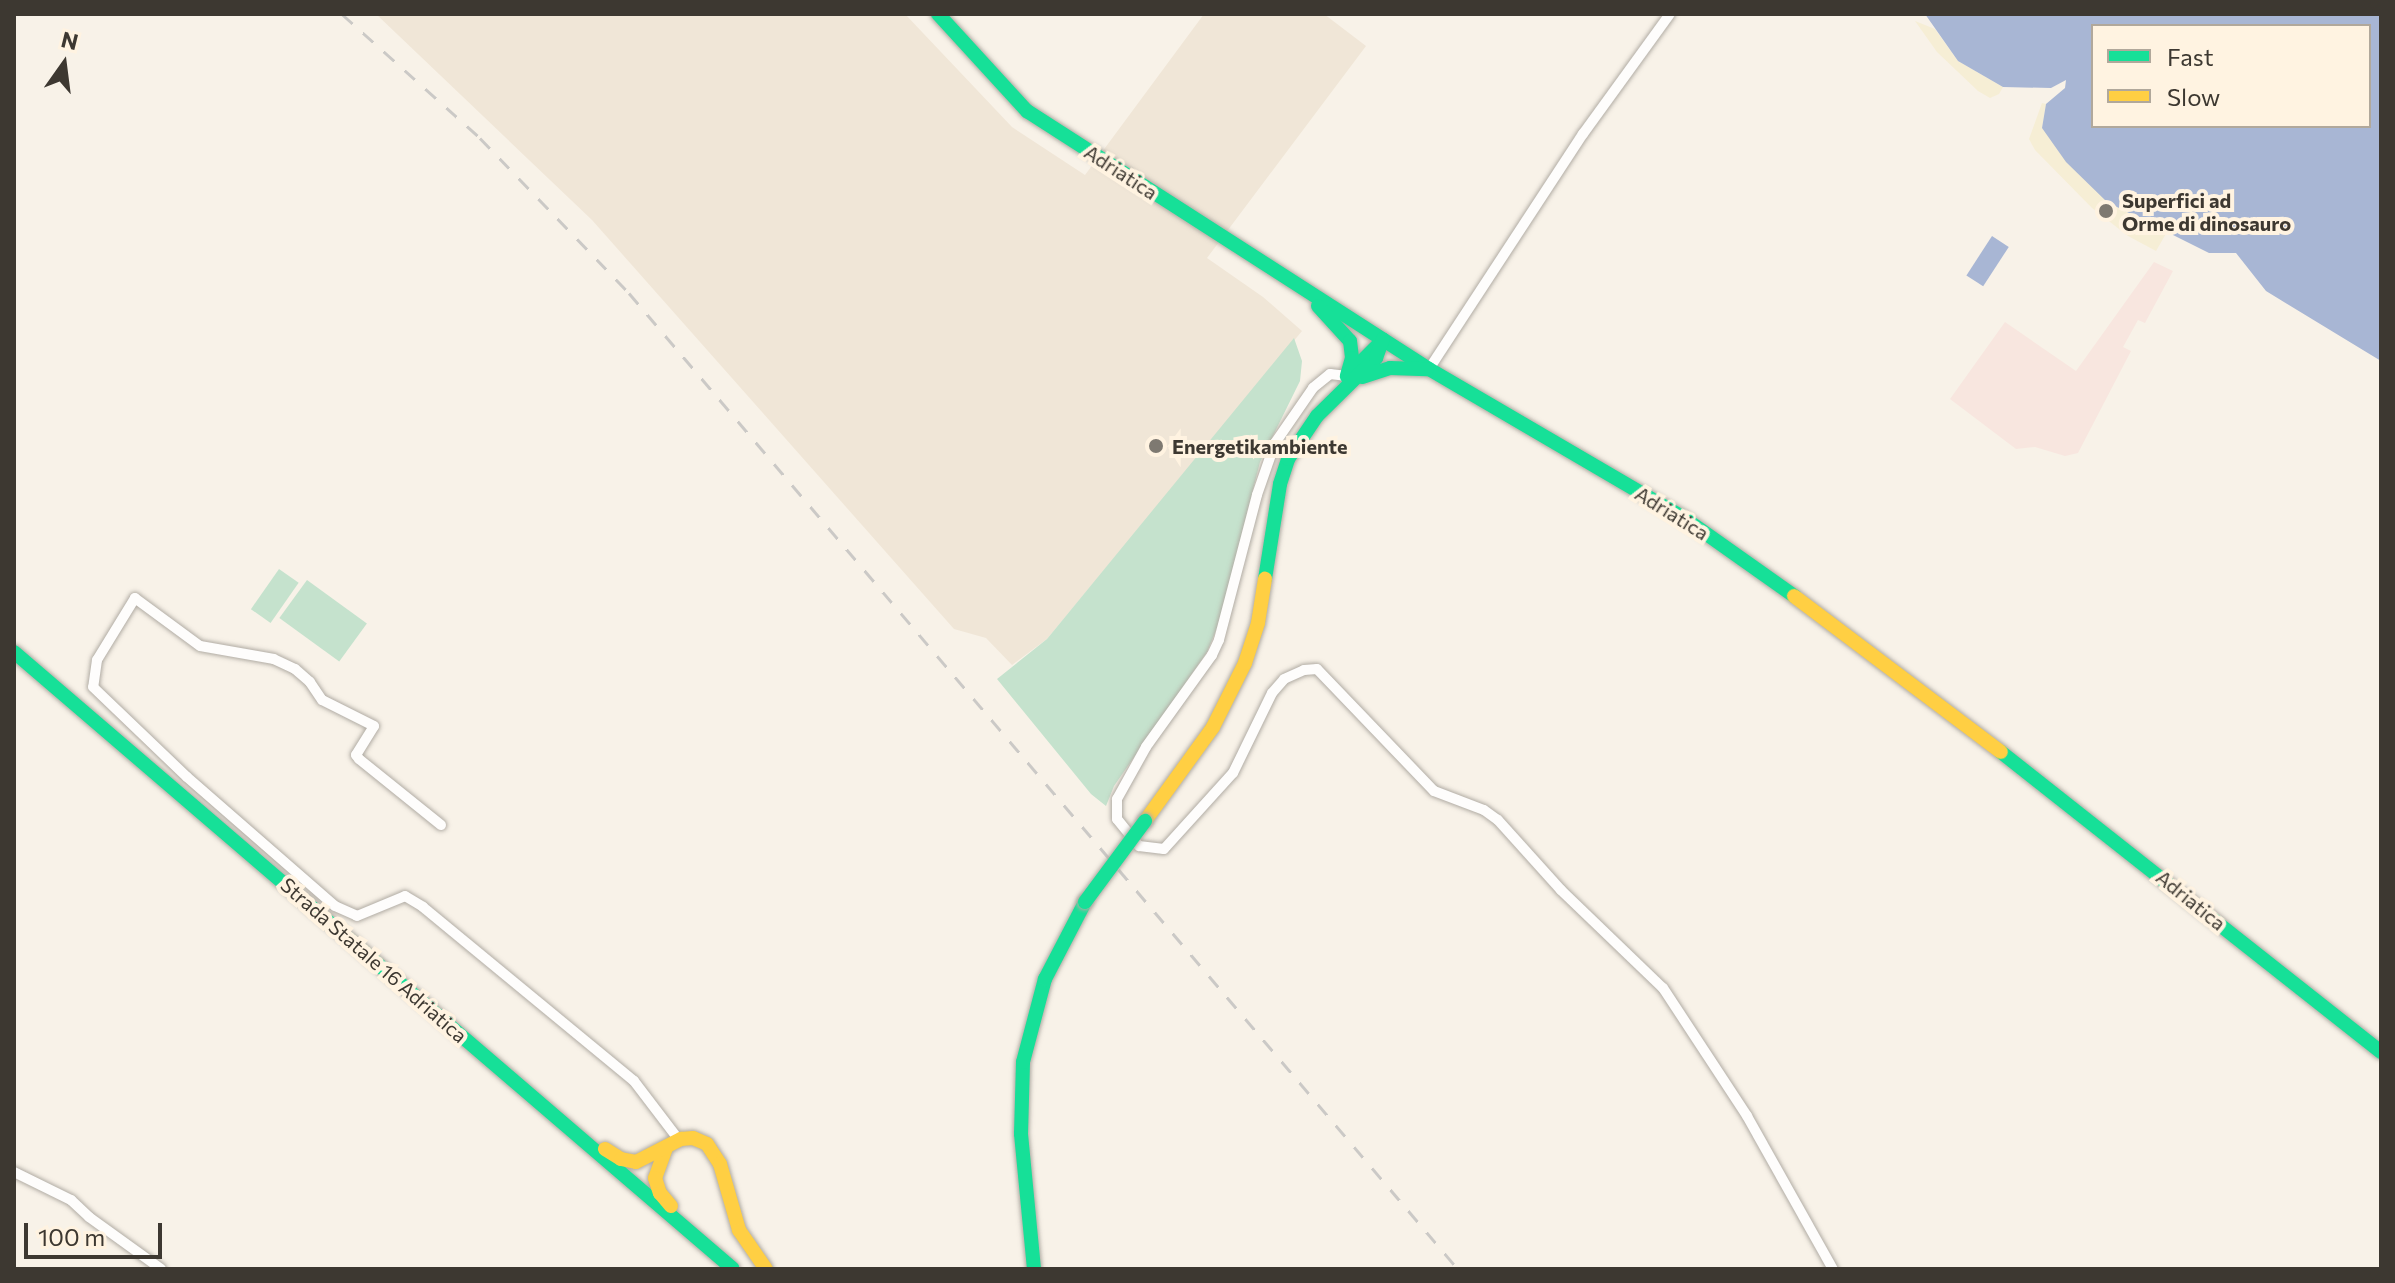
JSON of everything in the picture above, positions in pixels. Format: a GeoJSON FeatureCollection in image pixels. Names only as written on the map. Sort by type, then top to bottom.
{"type":"FeatureCollection","features":[{"type":"Feature","properties":{"kind":"main road","name":"Adriatica"},"geometry":{"type":"LineString","coordinates":[[938,14],[1027,111],[1429,369],[1684,518],[1801,600],[2056,793],[2381,1052]]}},
{"type":"Feature","properties":{"kind":"main road"},"geometry":{"type":"LineString","coordinates":[[1280,273],[1345,332],[1352,351],[1353,377]]}},
{"type":"Feature","properties":{"kind":"main road"},"geometry":{"type":"LineString","coordinates":[[1034,1269],[1021,1134],[1023,1062],[1032,1020],[1048,971],[1085,902],[1205,739],[1234,690],[1258,623],[1285,465],[1304,433],[1353,377],[1370,349],[1383,339]]}},
{"type":"Feature","properties":{"kind":"main road"},"geometry":{"type":"LineString","coordinates":[[1353,377],[1385,369],[1429,369]]}},
{"type":"Feature","properties":{"kind":"main road","name":"Strada Statale 16 Adriatica"},"geometry":{"type":"LineString","coordinates":[[14,652],[734,1269]]}},
{"type":"Feature","properties":{"kind":"main road","name":"Strada Statale 16 Adriatica"},"geometry":{"type":"LineString","coordinates":[[14,667],[715,1269]]}},
{"type":"Feature","properties":{"kind":"main road"},"geometry":{"type":"LineString","coordinates":[[539,1102],[624,1160],[643,1161],[679,1140],[700,1141],[715,1153],[737,1226],[766,1269]]}},
{"type":"Feature","properties":{"kind":"main road"},"geometry":{"type":"LineString","coordinates":[[666,1148],[655,1174],[660,1193],[734,1269]]}},
{"type":"Feature","properties":{"kind":"street"},"geometry":{"type":"LineString","coordinates":[[1429,369],[1583,134],[1670,14]]}},
{"type":"Feature","properties":{"kind":"street"},"geometry":{"type":"LineString","coordinates":[[1353,377],[1330,374],[1313,388],[1275,443],[1265,466],[1219,640],[1124,786],[1117,799],[1117,819],[1139,846],[1164,849],[1233,773],[1272,693],[1284,679],[1304,670],[1317,669],[1434,791],[1484,810],[1498,820],[1561,890],[1663,988],[1747,1116],[1833,1269]]}},
{"type":"Feature","properties":{"kind":"street"},"geometry":{"type":"LineString","coordinates":[[1313,388],[1337,395]]}},
{"type":"Feature","properties":{"kind":"street"},"geometry":{"type":"LineString","coordinates":[[441,825],[356,755],[374,726],[322,700],[310,682],[295,669],[274,659],[200,646],[135,598],[97,660],[93,687],[187,777],[335,906],[357,916],[405,896],[423,907],[625,1073],[649,1097],[679,1140]]}},
{"type":"Feature","properties":{"kind":"street"},"geometry":{"type":"LineString","coordinates":[[14,1172],[71,1200],[89,1217],[161,1269]]}},
{"type":"Feature","properties":{"kind":"shaded area"},"geometry":{"type":"Polygon","coordinates":[[[376,14],[905,14],[1012,127],[1085,175],[1204,14],[1324,14],[1366,46],[1207,258],[1263,297],[1302,331],[1047,639],[1012,665],[986,638],[954,629],[592,220],[376,14]]]}},
{"type":"Feature","properties":{"kind":"shaded area"},"geometry":{"type":"Polygon","coordinates":[[[2154,262],[2173,271],[2145,323],[2138,320],[2123,347],[2131,351],[2078,453],[2065,456],[2035,447],[2016,449],[1950,399],[2005,322],[2076,371],[2154,262]]]}},
{"type":"Feature","properties":{"kind":"green space"},"geometry":{"type":"Polygon","coordinates":[[[1294,338],[1302,361],[1300,381],[1260,462],[1219,623],[1207,652],[1114,786],[1106,806],[1091,794],[997,679],[1047,639],[1294,338]]]}},
{"type":"Feature","properties":{"kind":"green space"},"geometry":{"type":"Polygon","coordinates":[[[279,569],[299,583],[271,623],[251,609],[279,569]]]}},
{"type":"Feature","properties":{"kind":"green space"},"geometry":{"type":"Polygon","coordinates":[[[307,580],[367,623],[339,662],[279,618],[307,580]]]}},
{"type":"Feature","properties":{"kind":"sand"},"geometry":{"type":"Polygon","coordinates":[[[1915,21],[1935,29],[1958,61],[2003,87],[1999,94],[1990,98],[1978,91],[1937,52],[1915,21]]]}},
{"type":"Feature","properties":{"kind":"sand"},"geometry":{"type":"Polygon","coordinates":[[[2042,103],[2046,104],[2042,128],[2107,202],[2167,232],[2156,251],[2128,236],[2092,208],[2035,150],[2029,139],[2042,103]]]}},
{"type":"Feature","properties":{"kind":"water"},"geometry":{"type":"Polygon","coordinates":[[[1925,14],[2381,14],[2381,361],[2266,291],[2236,253],[2209,253],[2107,202],[2066,162],[2042,128],[2046,104],[2065,88],[2066,80],[2051,88],[2003,87],[1958,61],[1925,14]]]}},
{"type":"Feature","properties":{"kind":"water"},"geometry":{"type":"Polygon","coordinates":[[[1992,236],[2009,247],[1983,286],[1966,275],[1992,236]]]}},
{"type":"Feature","properties":{"kind":"railway"},"geometry":{"type":"LineString","coordinates":[[342,14],[480,138],[629,293],[1458,1269]]}},
{"type":"Feature","properties":{"kind":"traffic: fast"},"geometry":{"type":"LineString","coordinates":[[938,14],[1027,111],[1429,369],[1684,518],[1794,596]]}},
{"type":"Feature","properties":{"kind":"traffic: fast"},"geometry":{"type":"LineString","coordinates":[[1318,306],[1350,341],[1352,358],[1347,376]]}},
{"type":"Feature","properties":{"kind":"traffic: fast"},"geometry":{"type":"LineString","coordinates":[[1265,579],[1280,484],[1288,459],[1317,416],[1376,358],[1383,339]]}},
{"type":"Feature","properties":{"kind":"traffic: fast"},"geometry":{"type":"LineString","coordinates":[[1350,373],[1383,340]]}},
{"type":"Feature","properties":{"kind":"traffic: fast"},"geometry":{"type":"LineString","coordinates":[[1362,377],[1390,368],[1427,369]]}},
{"type":"Feature","properties":{"kind":"traffic: fast"},"geometry":{"type":"LineString","coordinates":[[14,652],[733,1269]]}},
{"type":"Feature","properties":{"kind":"traffic: fast"},"geometry":{"type":"LineString","coordinates":[[2001,752],[2381,1052]]}},
{"type":"Feature","properties":{"kind":"traffic: fast"},"geometry":{"type":"LineString","coordinates":[[1085,902],[1145,821]]}},
{"type":"Feature","properties":{"kind":"traffic: fast"},"geometry":{"type":"LineString","coordinates":[[1034,1269],[1021,1134],[1023,1062],[1045,979],[1085,902]]}},
{"type":"Feature","properties":{"kind":"traffic: slow"},"geometry":{"type":"LineString","coordinates":[[1145,821],[1213,727],[1245,663],[1258,623],[1265,579]]}},
{"type":"Feature","properties":{"kind":"traffic: slow"},"geometry":{"type":"LineString","coordinates":[[1794,596],[2001,752]]}},
{"type":"Feature","properties":{"kind":"traffic: slow"},"geometry":{"type":"LineString","coordinates":[[605,1149],[621,1159],[636,1162],[681,1139],[693,1138],[707,1144],[720,1164],[739,1230],[766,1269]]}},
{"type":"Feature","properties":{"kind":"traffic: slow"},"geometry":{"type":"LineString","coordinates":[[666,1148],[655,1178],[660,1193],[671,1206]]}},
{"type":"Feature","properties":{"kind":"place","name":"Superfici ad Orme di dinosauro"},"geometry":{"type":"Point","coordinates":[2106,211]}},
{"type":"Feature","properties":{"kind":"place","name":"Energetikambiente"},"geometry":{"type":"Point","coordinates":[1156,446]}}]}
